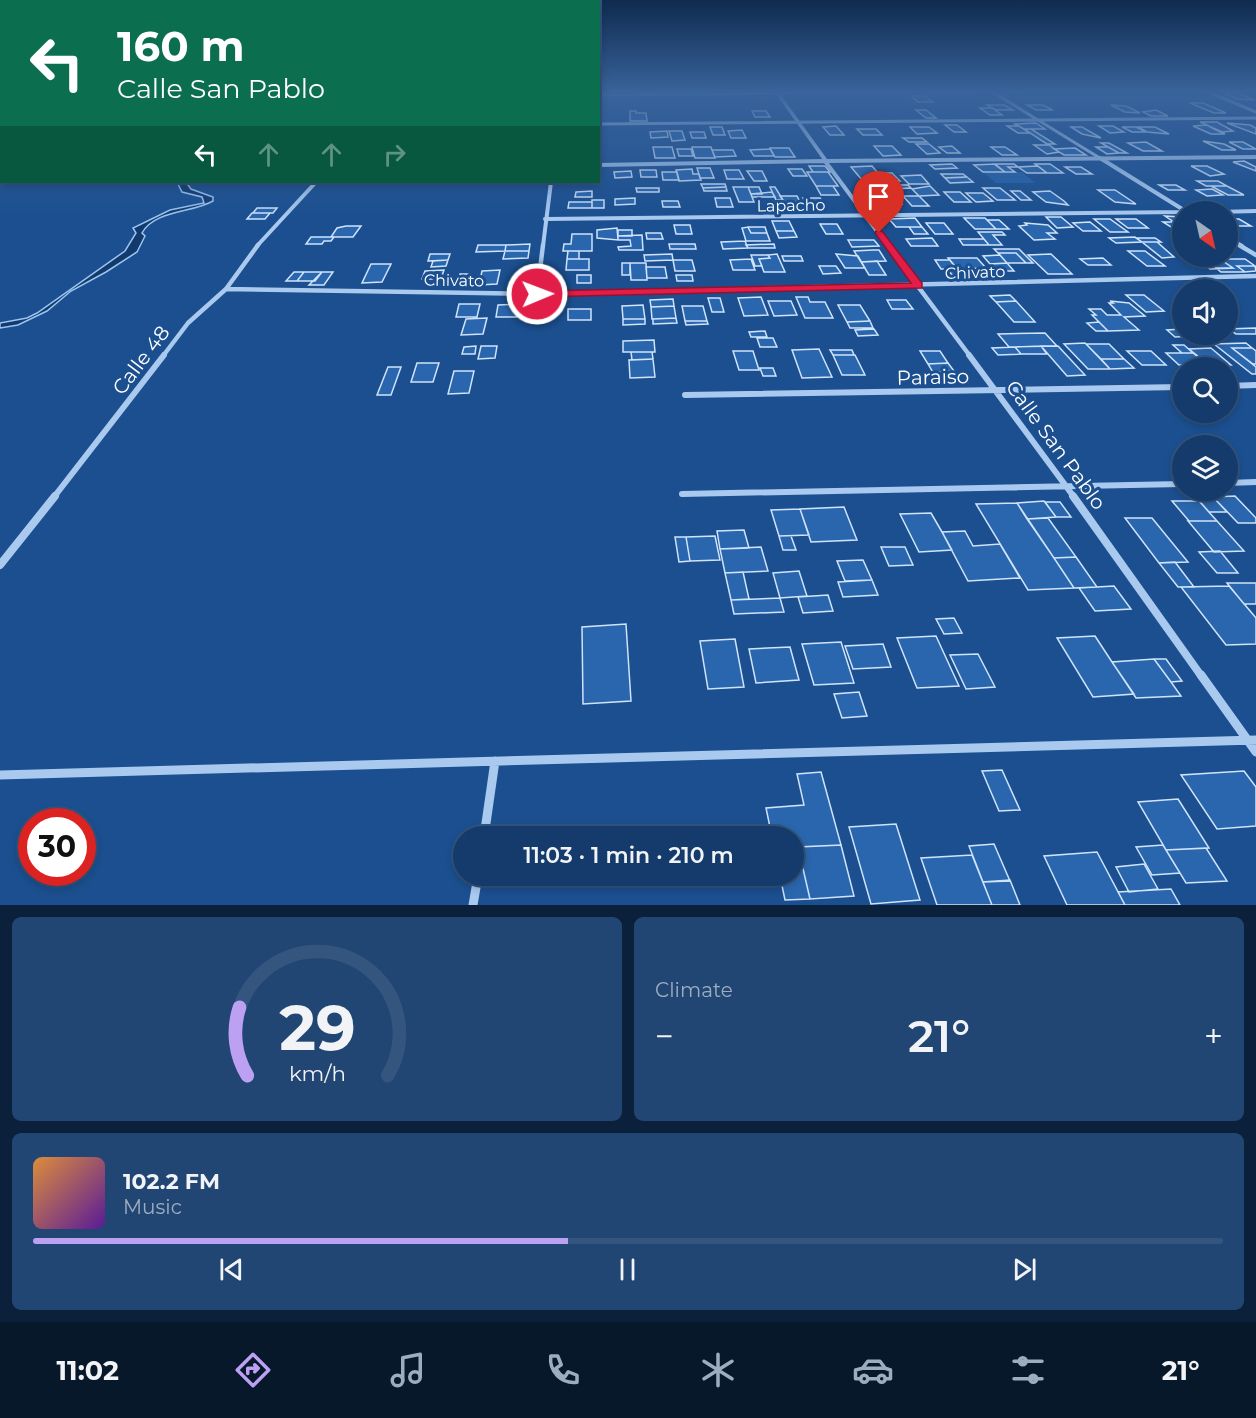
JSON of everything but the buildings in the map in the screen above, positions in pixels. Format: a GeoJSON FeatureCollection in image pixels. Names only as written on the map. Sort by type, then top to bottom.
{"type":"FeatureCollection","features":[{"type":"Feature","properties":{"kind":"street"},"geometry":{"type":"LineString","coordinates":[[805,133],[825,161]]}},
{"type":"Feature","properties":{"kind":"street"},"geometry":{"type":"LineString","coordinates":[[1059,133],[1172,203]]}},
{"type":"Feature","properties":{"kind":"street"},"geometry":{"type":"LineString","coordinates":[[600,165],[1256,157]]}},
{"type":"Feature","properties":{"kind":"street","name":"Calle San Pablo"},"geometry":{"type":"LineString","coordinates":[[825,161],[1252,740],[1256,753]]}},
{"type":"Feature","properties":{"kind":"street","name":"Calle 48"},"geometry":{"type":"LineString","coordinates":[[0,565],[107,431],[188,322],[226,289],[257,246],[315,183]]}},
{"type":"Feature","properties":{"kind":"street"},"geometry":{"type":"LineString","coordinates":[[537,294],[550,183]]}},
{"type":"Feature","properties":{"kind":"street"},"geometry":{"type":"LineString","coordinates":[[1238,211],[1256,210]]}},
{"type":"Feature","properties":{"kind":"street","name":"Lapacho"},"geometry":{"type":"LineString","coordinates":[[545,219],[1172,212]]}},
{"type":"Feature","properties":{"kind":"street"},"geometry":{"type":"LineString","coordinates":[[1238,244],[1256,255]]}},
{"type":"Feature","properties":{"kind":"street","name":"Chivato"},"geometry":{"type":"LineString","coordinates":[[226,289],[537,294],[1256,276]]}},
{"type":"Feature","properties":{"kind":"street"},"geometry":{"type":"LineString","coordinates":[[1238,386],[1256,385]]}},
{"type":"Feature","properties":{"kind":"street","name":"Paraiso"},"geometry":{"type":"LineString","coordinates":[[685,395],[996,392],[1172,387]]}},
{"type":"Feature","properties":{"kind":"street"},"geometry":{"type":"LineString","coordinates":[[1238,483],[1256,482]]}},
{"type":"Feature","properties":{"kind":"street"},"geometry":{"type":"LineString","coordinates":[[682,494],[1172,484]]}},
{"type":"Feature","properties":{"kind":"street"},"geometry":{"type":"LineString","coordinates":[[0,775],[1252,740]]}},
{"type":"Feature","properties":{"kind":"street"},"geometry":{"type":"LineString","coordinates":[[486,826],[495,761]]}},
{"type":"Feature","properties":{"kind":"street"},"geometry":{"type":"LineString","coordinates":[[473,905],[476,886]]}},
{"type":"Feature","properties":{"kind":"shaded area"},"geometry":{"type":"Polygon","coordinates":[[[1022,172],[1035,183],[996,183],[984,173],[1022,172]]]}},
{"type":"Feature","properties":{"kind":"shaded area"},"geometry":{"type":"Polygon","coordinates":[[[178,183],[187,183],[191,189],[213,197],[213,201],[155,220],[142,233],[145,236],[137,252],[71,291],[47,311],[18,325],[0,328],[0,323],[27,318],[37,313],[125,251],[136,233],[133,228],[170,210],[204,203],[202,197],[182,192],[178,183]]]}},
{"type":"Feature","properties":{"kind":"route"},"geometry":{"type":"LineString","coordinates":[[537,294],[918,285],[879,233]]}}]}
